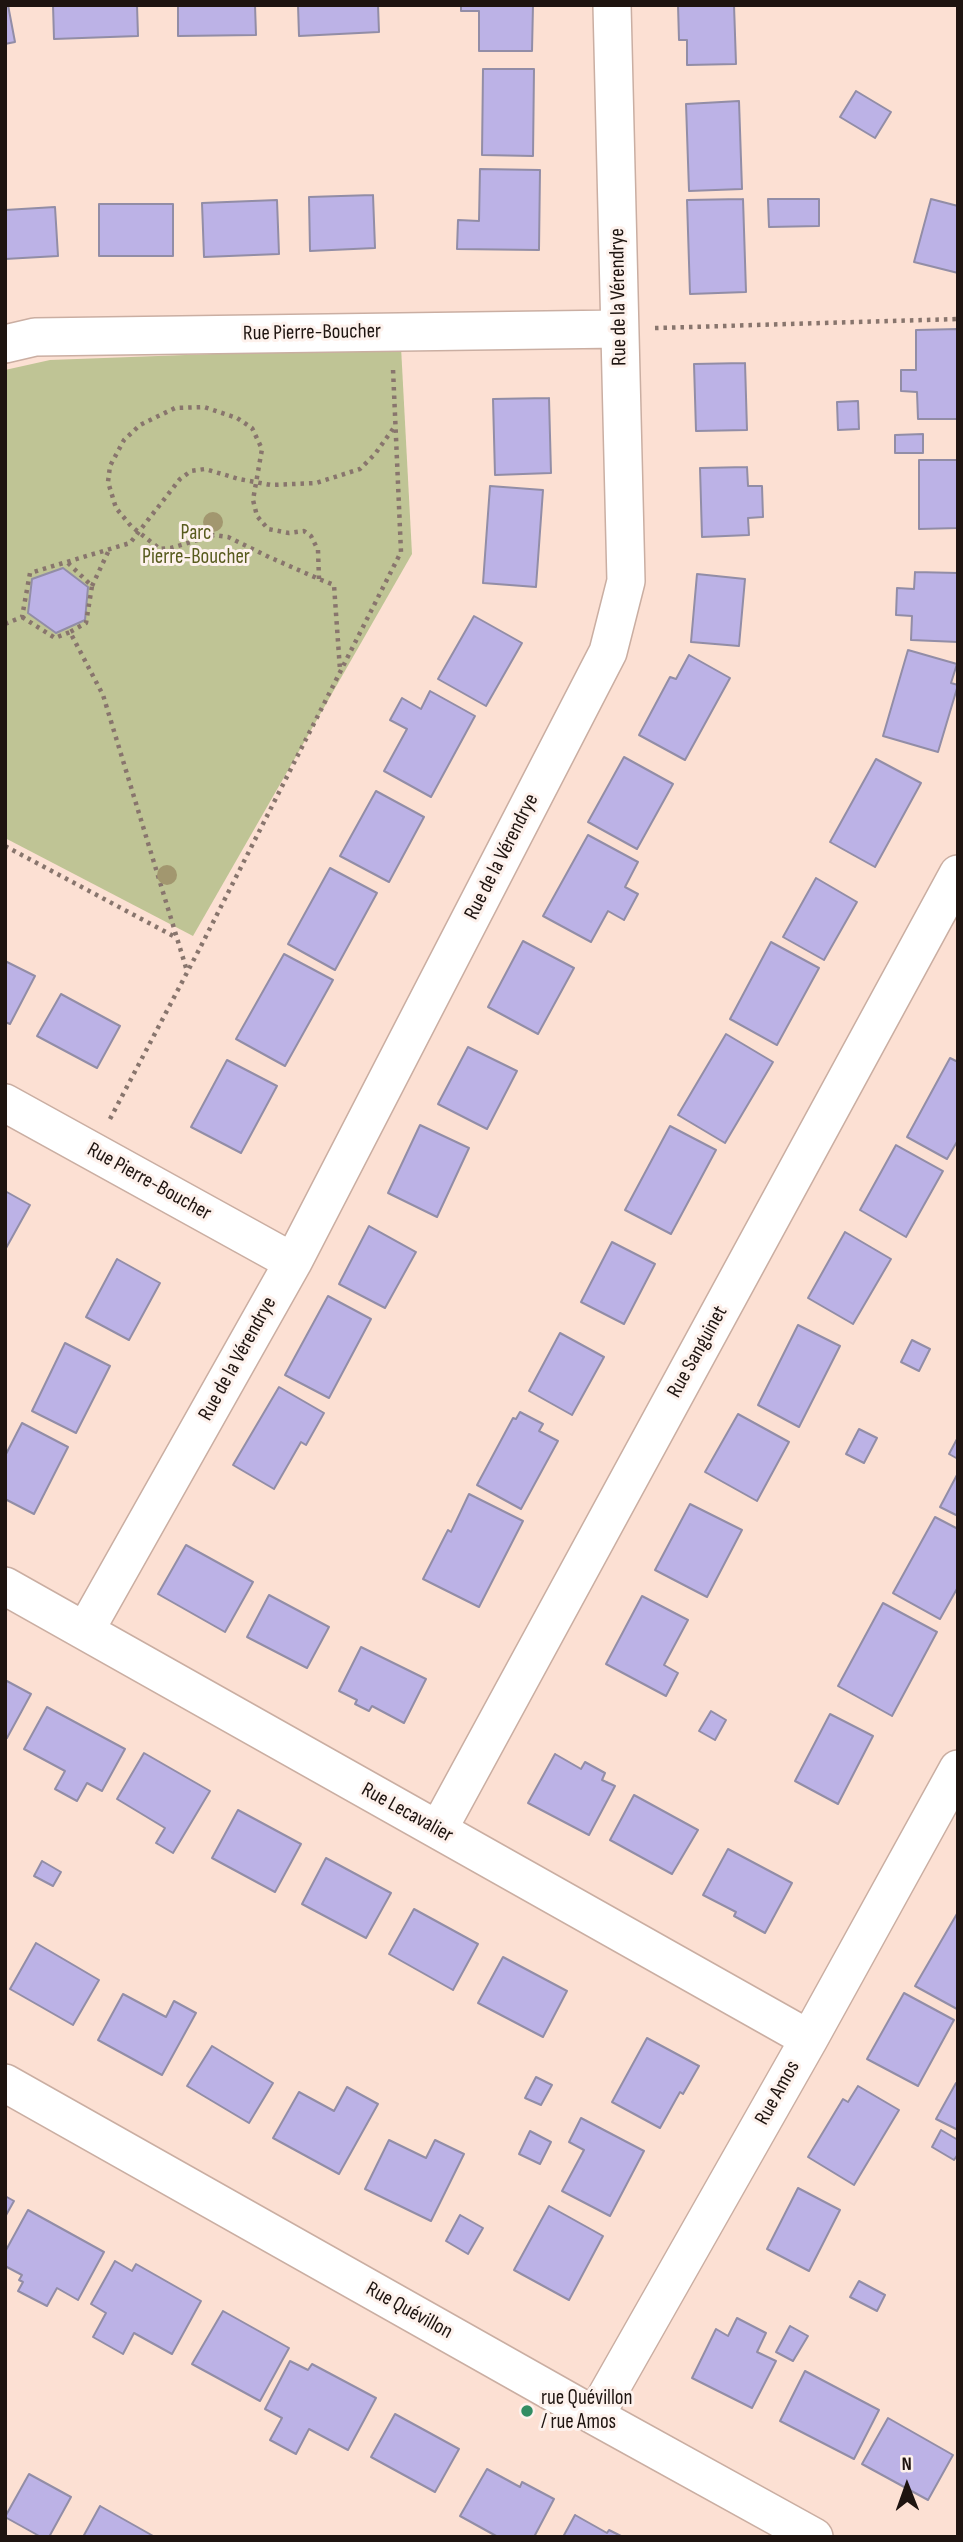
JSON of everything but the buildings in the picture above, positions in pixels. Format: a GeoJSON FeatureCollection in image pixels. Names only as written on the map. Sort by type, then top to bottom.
{"type":"FeatureCollection","features":[{"type":"Feature","properties":{"kind":"street","name":"Rue de la Vérendrye"},"geometry":{"type":"LineString","coordinates":[[85,1631],[293,1262],[608,652],[626,581],[612,5]]}},
{"type":"Feature","properties":{"kind":"street","name":"Rue Pierre-Boucher"},"geometry":{"type":"LineString","coordinates":[[5,344],[35,337],[620,329]]}},
{"type":"Feature","properties":{"kind":"street","name":"Rue Sanguinet"},"geometry":{"type":"LineString","coordinates":[[438,1830],[958,874]]}},
{"type":"Feature","properties":{"kind":"street","name":"Rue Pierre-Boucher"},"geometry":{"type":"LineString","coordinates":[[5,1102],[293,1262]]}},
{"type":"Feature","properties":{"kind":"street","name":"Rue Lecavalier"},"geometry":{"type":"LineString","coordinates":[[5,1586],[809,2039]]}},
{"type":"Feature","properties":{"kind":"street","name":"Rue Amos"},"geometry":{"type":"LineString","coordinates":[[595,2416],[809,2039],[958,1769]]}},
{"type":"Feature","properties":{"kind":"street","name":"Rue Quévillon"},"geometry":{"type":"LineString","coordinates":[[5,2083],[814,2537]]}},
{"type":"Feature","properties":{"kind":"path"},"geometry":{"type":"LineString","coordinates":[[620,329],[958,319]]}},
{"type":"Feature","properties":{"kind":"path"},"geometry":{"type":"LineString","coordinates":[[93,1151],[401,552],[392,332]]}},
{"type":"Feature","properties":{"kind":"path"},"geometry":{"type":"LineString","coordinates":[[319,579],[318,550],[311,536],[304,531],[289,533],[268,529],[257,516],[253,500],[262,449],[252,428],[237,418],[204,407],[175,408],[141,425],[124,440],[110,466],[108,482],[116,508],[131,526],[160,549],[214,535],[228,537],[319,579],[334,585],[340,671]]}},
{"type":"Feature","properties":{"kind":"path"},"geometry":{"type":"LineString","coordinates":[[22,617],[30,573],[130,543],[180,479],[191,471],[205,469],[271,485],[316,483],[360,469],[396,426]]}},
{"type":"Feature","properties":{"kind":"path"},"geometry":{"type":"LineString","coordinates":[[22,617],[55,638],[86,623],[92,586],[109,550]]}},
{"type":"Feature","properties":{"kind":"path"},"geometry":{"type":"LineString","coordinates":[[67,562],[92,586]]}},
{"type":"Feature","properties":{"kind":"path"},"geometry":{"type":"LineString","coordinates":[[5,624],[22,617]]}},
{"type":"Feature","properties":{"kind":"path"},"geometry":{"type":"LineString","coordinates":[[70,632],[103,695],[187,972]]}},
{"type":"Feature","properties":{"kind":"path"},"geometry":{"type":"LineString","coordinates":[[5,846],[178,939]]}},
{"type":"Feature","properties":{"kind":"green space","name":"Parc Pierre-Boucher"},"geometry":{"type":"Polygon","coordinates":[[[401,347],[412,554],[193,936],[5,838],[5,370],[50,360],[401,347]]]}},
{"type":"Feature","properties":{"kind":"place","name":"rue Quévillon / rue Amos"},"geometry":{"type":"Point","coordinates":[527,2411]}}]}
